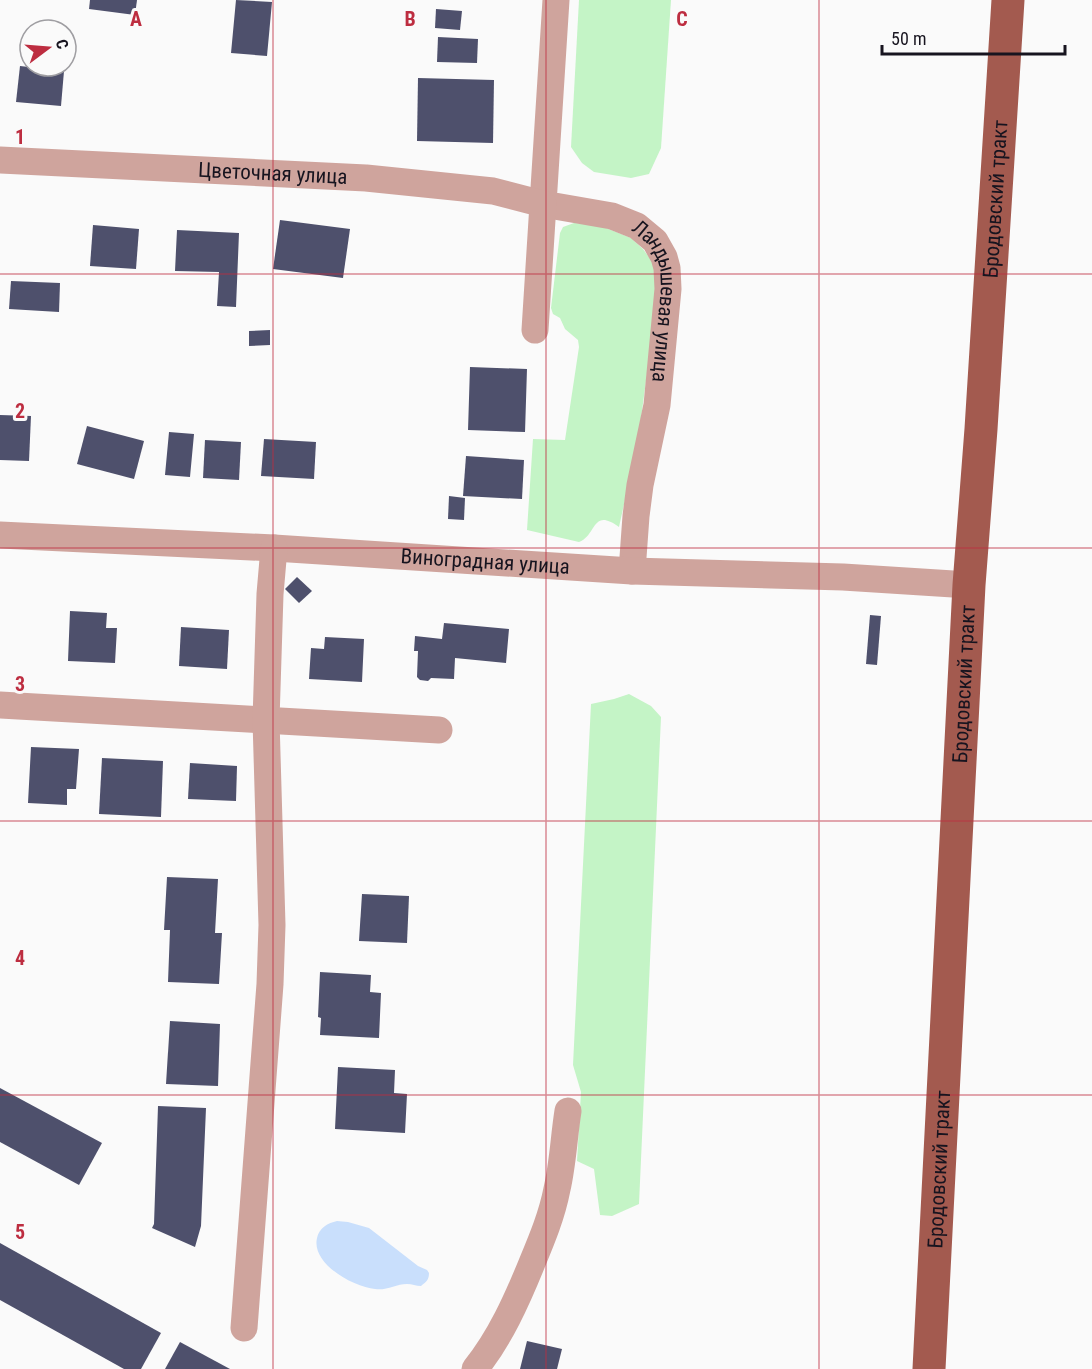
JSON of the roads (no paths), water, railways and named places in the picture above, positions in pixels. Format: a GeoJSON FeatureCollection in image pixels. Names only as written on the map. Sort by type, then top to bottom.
{"type":"FeatureCollection","features":[{"type":"Feature","properties":{"kind":"main road","name":"Бродовский тракт"},"geometry":{"type":"LineString","coordinates":[[929,1369],[969,585],[983,405],[1008,0]]}},
{"type":"Feature","properties":{"kind":"street"},"geometry":{"type":"LineString","coordinates":[[535,330],[556,0]]}},
{"type":"Feature","properties":{"kind":"street","name":"Цветочная улица"},"geometry":{"type":"LineString","coordinates":[[0,160],[366,178],[493,191],[543,204]]}},
{"type":"Feature","properties":{"kind":"street","name":"Ландышевая улица"},"geometry":{"type":"LineString","coordinates":[[543,204],[612,216],[637,226],[655,241],[667,268],[668,289],[657,405],[640,485],[632,571]]}},
{"type":"Feature","properties":{"kind":"street","name":"Виноградная улица"},"geometry":{"type":"LineString","coordinates":[[0,535],[274,548],[632,571],[969,585]]}},
{"type":"Feature","properties":{"kind":"street"},"geometry":{"type":"LineString","coordinates":[[244,1328],[272,925],[266,720],[270,594],[274,548]]}},
{"type":"Feature","properties":{"kind":"street"},"geometry":{"type":"LineString","coordinates":[[0,705],[439,730]]}},
{"type":"Feature","properties":{"kind":"street"},"geometry":{"type":"LineString","coordinates":[[475,1369],[511,1311],[546,1228],[558,1188],[567,1111]]}},
{"type":"Feature","properties":{"kind":"water"},"geometry":{"type":"Polygon","coordinates":[[[337,1221],[369,1228],[418,1266],[427,1270],[429,1273],[427,1281],[421,1286],[407,1284],[375,1289],[346,1279],[327,1265],[317,1248],[320,1231],[324,1226],[337,1221]]]}}]}
